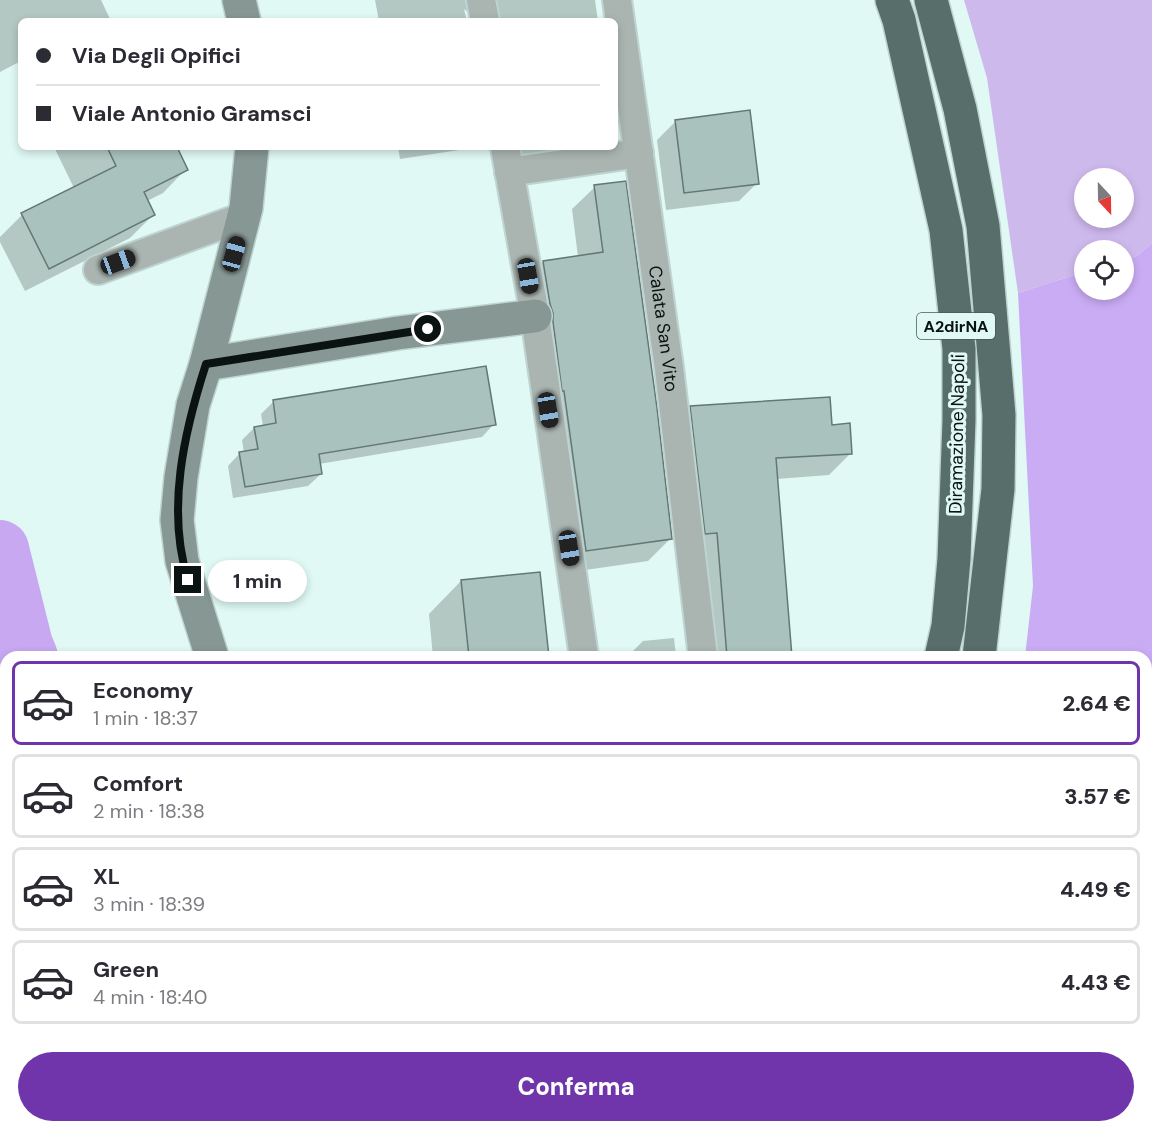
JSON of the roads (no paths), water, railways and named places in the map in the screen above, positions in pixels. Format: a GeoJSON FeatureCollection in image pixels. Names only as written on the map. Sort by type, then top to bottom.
{"type":"FeatureCollection","features":[{"type":"Feature","properties":{"kind":"highway","name":"Diramazione Napoli"},"geometry":{"type":"LineString","coordinates":[[892,0],[899,20],[946,230],[958,349],[959,420],[954,559],[948,626],[942,651]]}},
{"type":"Feature","properties":{"kind":"highway","name":"Diramazione Napoli"},"geometry":{"type":"LineString","coordinates":[[931,0],[960,109],[983,226],[999,415],[998,489],[981,651]]}},
{"type":"Feature","properties":{"kind":"main road"},"geometry":{"type":"LineString","coordinates":[[239,0],[243,18]]}},
{"type":"Feature","properties":{"kind":"main road"},"geometry":{"type":"LineString","coordinates":[[210,651],[182,561],[177,520],[181,477],[193,405],[206,364],[243,218],[252,150]]}},
{"type":"Feature","properties":{"kind":"main road"},"geometry":{"type":"LineString","coordinates":[[206,364],[398,333],[535,316]]}},
{"type":"Feature","properties":{"kind":"street"},"geometry":{"type":"LineString","coordinates":[[481,0],[484,18]]}},
{"type":"Feature","properties":{"kind":"street","name":"Calata San Vito"},"geometry":{"type":"LineString","coordinates":[[617,0],[669,368],[702,651]]}},
{"type":"Feature","properties":{"kind":"street"},"geometry":{"type":"LineString","coordinates":[[583,651],[535,316],[507,160],[639,153]]}},
{"type":"Feature","properties":{"kind":"street"},"geometry":{"type":"LineString","coordinates":[[98,270],[243,218]]}},
{"type":"Feature","properties":{"kind":"waterway"},"geometry":{"type":"LineString","coordinates":[[0,549],[26,651]]}}]}
